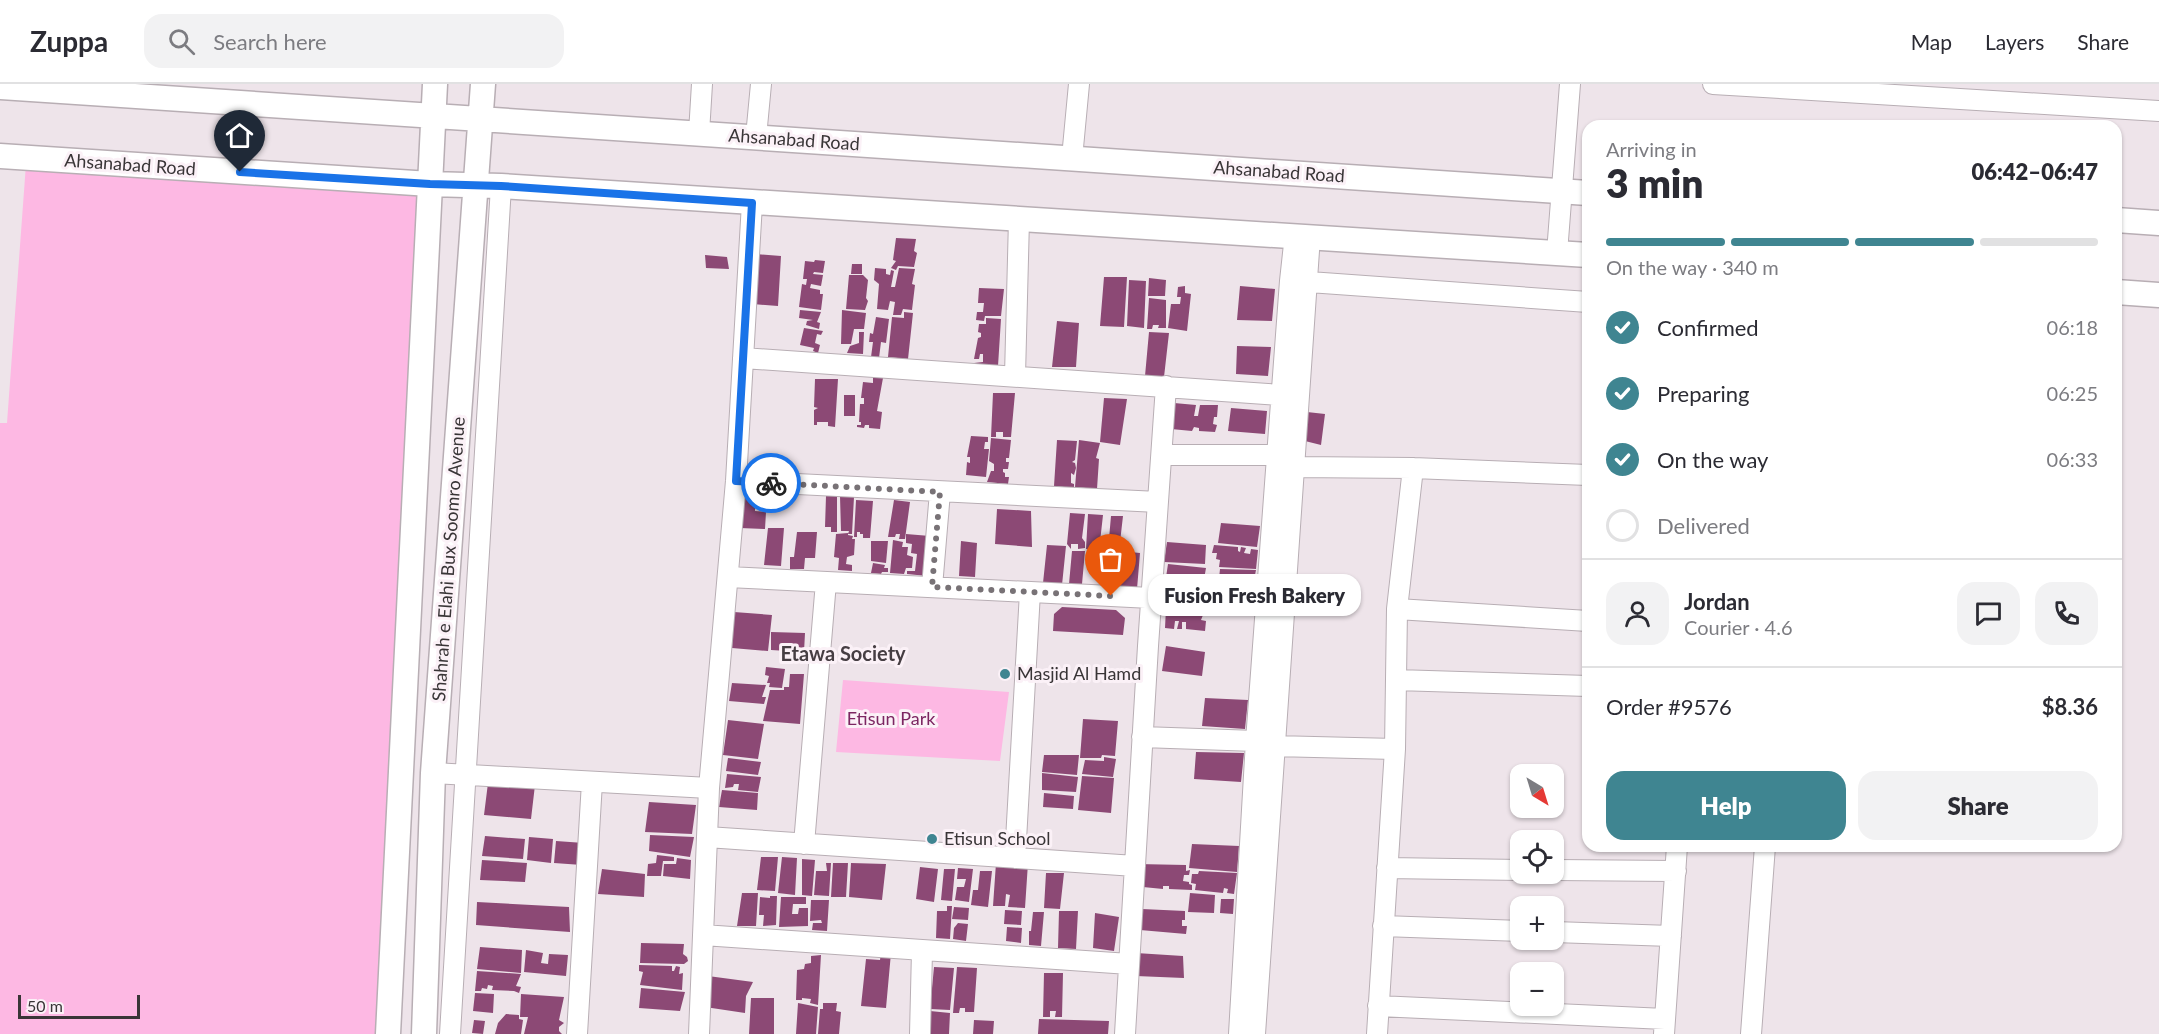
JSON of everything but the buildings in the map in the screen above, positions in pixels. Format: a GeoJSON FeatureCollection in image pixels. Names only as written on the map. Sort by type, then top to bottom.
{"type":"FeatureCollection","features":[{"type":"Feature","properties":{"kind":"main road","name":"Shahrah e Elahi Bux Soomro Avenue"},"geometry":{"type":"LineString","coordinates":[[388,1034],[435,84]]}},
{"type":"Feature","properties":{"kind":"main road","name":"Shahrah e Elahi Bux Soomro Avenue"},"geometry":{"type":"LineString","coordinates":[[424,1034],[433,773],[483,84]]}},
{"type":"Feature","properties":{"kind":"main road","name":"Ahsanabad Road"},"geometry":{"type":"LineString","coordinates":[[0,87],[1582,193]]}},
{"type":"Feature","properties":{"kind":"main road","name":"Ahsanabad Road"},"geometry":{"type":"LineString","coordinates":[[0,156],[1582,255]]}},
{"type":"Feature","properties":{"kind":"main road"},"geometry":{"type":"LineString","coordinates":[[2122,220],[2159,222]]}},
{"type":"Feature","properties":{"kind":"main road"},"geometry":{"type":"LineString","coordinates":[[2122,292],[2159,295]]}},
{"type":"Feature","properties":{"kind":"street"},"geometry":{"type":"LineString","coordinates":[[699,133],[702,84]]}},
{"type":"Feature","properties":{"kind":"street"},"geometry":{"type":"LineString","coordinates":[[756,137],[761,84]]}},
{"type":"Feature","properties":{"kind":"street"},"geometry":{"type":"LineString","coordinates":[[1072,158],[1079,84]]}},
{"type":"Feature","properties":{"kind":"street"},"geometry":{"type":"LineString","coordinates":[[1557,253],[1570,84]]}},
{"type":"Feature","properties":{"kind":"street"},"geometry":{"type":"LineString","coordinates":[[1713,84],[2159,111]]}},
{"type":"Feature","properties":{"kind":"street"},"geometry":{"type":"LineString","coordinates":[[450,1034],[501,186]]}},
{"type":"Feature","properties":{"kind":"street"},"geometry":{"type":"LineString","coordinates":[[699,1034],[708,788],[736,481],[752,203]]}},
{"type":"Feature","properties":{"kind":"street"},"geometry":{"type":"LineString","coordinates":[[1015,376],[1019,219]]}},
{"type":"Feature","properties":{"kind":"street"},"geometry":{"type":"LineString","coordinates":[[1255,1034],[1265,743],[1281,395],[1303,236]]}},
{"type":"Feature","properties":{"kind":"street"},"geometry":{"type":"LineString","coordinates":[[1298,282],[1582,303]]}},
{"type":"Feature","properties":{"kind":"street"},"geometry":{"type":"LineString","coordinates":[[1239,1034],[1293,467],[1298,282]]}},
{"type":"Feature","properties":{"kind":"street"},"geometry":{"type":"LineString","coordinates":[[743,358],[1281,395]]}},
{"type":"Feature","properties":{"kind":"street"},"geometry":{"type":"LineString","coordinates":[[1125,1034],[1166,386]]}},
{"type":"Feature","properties":{"kind":"street"},"geometry":{"type":"LineString","coordinates":[[1161,455],[1278,455]]}},
{"type":"Feature","properties":{"kind":"street"},"geometry":{"type":"LineString","coordinates":[[1293,467],[1413,468],[1582,475]]}},
{"type":"Feature","properties":{"kind":"street"},"geometry":{"type":"LineString","coordinates":[[1377,1034],[1395,749],[1397,609],[1413,468]]}},
{"type":"Feature","properties":{"kind":"street"},"geometry":{"type":"LineString","coordinates":[[736,481],[1158,502]]}},
{"type":"Feature","properties":{"kind":"street"},"geometry":{"type":"LineString","coordinates":[[932,587],[940,492]]}},
{"type":"Feature","properties":{"kind":"street"},"geometry":{"type":"LineString","coordinates":[[728,577],[1151,598]]}},
{"type":"Feature","properties":{"kind":"street"},"geometry":{"type":"LineString","coordinates":[[804,844],[825,582]]}},
{"type":"Feature","properties":{"kind":"street"},"geometry":{"type":"LineString","coordinates":[[1015,858],[1030,592]]}},
{"type":"Feature","properties":{"kind":"street"},"geometry":{"type":"LineString","coordinates":[[1397,609],[1582,621]]}},
{"type":"Feature","properties":{"kind":"street"},"geometry":{"type":"LineString","coordinates":[[1396,680],[1582,686]]}},
{"type":"Feature","properties":{"kind":"street"},"geometry":{"type":"LineString","coordinates":[[1142,737],[1395,749]]}},
{"type":"Feature","properties":{"kind":"street"},"geometry":{"type":"LineString","coordinates":[[433,773],[708,788]]}},
{"type":"Feature","properties":{"kind":"street"},"geometry":{"type":"LineString","coordinates":[[577,1034],[592,782]]}},
{"type":"Feature","properties":{"kind":"street"},"geometry":{"type":"LineString","coordinates":[[707,837],[1135,866]]}},
{"type":"Feature","properties":{"kind":"street"},"geometry":{"type":"LineString","coordinates":[[1378,1005],[1664,1027],[1677,852]]}},
{"type":"Feature","properties":{"kind":"street"},"geometry":{"type":"LineString","coordinates":[[1751,1034],[1765,852]]}},
{"type":"Feature","properties":{"kind":"street"},"geometry":{"type":"LineString","coordinates":[[1387,868],[1510,870]]}},
{"type":"Feature","properties":{"kind":"street"},"geometry":{"type":"LineString","coordinates":[[1564,870],[1676,871]]}},
{"type":"Feature","properties":{"kind":"street"},"geometry":{"type":"LineString","coordinates":[[1383,926],[1510,931]]}},
{"type":"Feature","properties":{"kind":"street"},"geometry":{"type":"LineString","coordinates":[[1564,932],[1671,936]]}},
{"type":"Feature","properties":{"kind":"street"},"geometry":{"type":"LineString","coordinates":[[703,935],[1129,964]]}},
{"type":"Feature","properties":{"kind":"street"},"geometry":{"type":"LineString","coordinates":[[920,1034],[922,951]]}},
{"type":"Feature","properties":{"kind":"green space"},"geometry":{"type":"Polygon","coordinates":[[[26,164],[428,186],[382,1034],[0,1034],[0,423],[7,423],[26,164]]]}},
{"type":"Feature","properties":{"kind":"green space","name":"Etisun Park"},"geometry":{"type":"Polygon","coordinates":[[[843,680],[1009,692],[1000,761],[836,752],[843,680]]]}},
{"type":"Feature","properties":{"kind":"way so far"},"geometry":{"type":"LineString","coordinates":[[771,483],[940,492],[932,587],[1111,596]]}},
{"type":"Feature","properties":{"kind":"place","name":"Fusion Fresh Bakery"},"geometry":{"type":"Point","coordinates":[1111,596]}},
{"type":"Feature","properties":{"kind":"place","name":"Masjid Al Hamd"},"geometry":{"type":"Point","coordinates":[1005,674]}},
{"type":"Feature","properties":{"kind":"place","name":"Etisun School"},"geometry":{"type":"Point","coordinates":[932,839]}},
{"type":"Feature","properties":{"kind":"district","name":"Etawa Society"},"geometry":{"type":"Point","coordinates":[843,654]}},
{"type":"Feature","properties":{"kind":"route"},"geometry":{"type":"LineString","coordinates":[[240,172],[752,203],[736,481],[771,483]]}}]}
